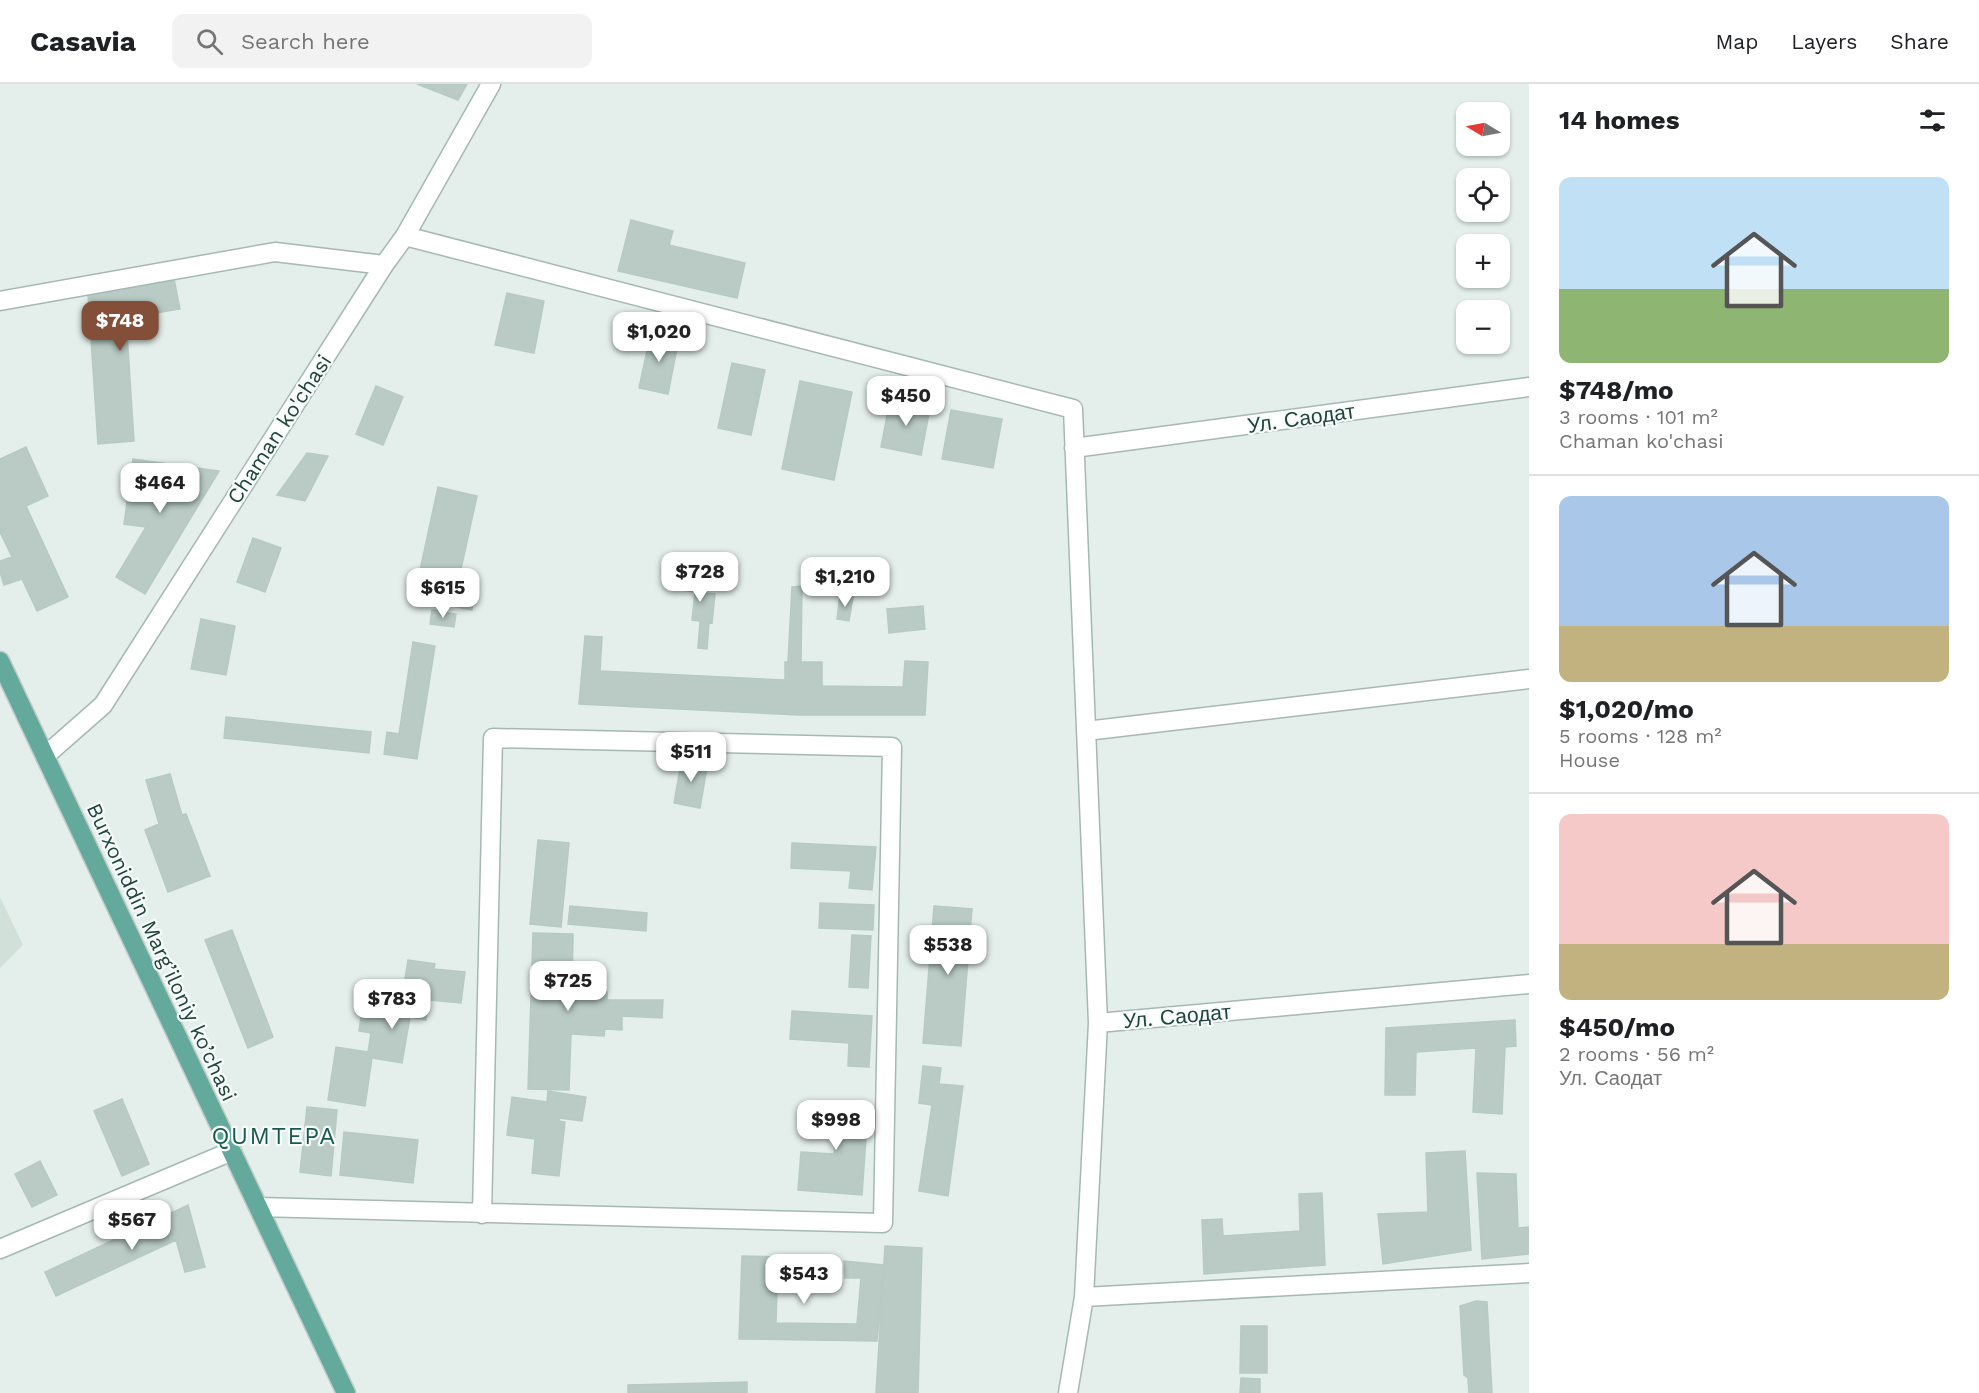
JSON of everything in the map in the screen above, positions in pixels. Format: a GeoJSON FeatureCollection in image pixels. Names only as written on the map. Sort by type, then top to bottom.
{"type":"FeatureCollection","features":[{"type":"Feature","properties":{"kind":"main road","name":"Burxoniddin Marg’iloniy ko’chasi"},"geometry":{"type":"LineString","coordinates":[[0,661],[346,1393]]}},
{"type":"Feature","properties":{"kind":"street","name":"Chaman ko'chasi"},"geometry":{"type":"LineString","coordinates":[[45,756],[103,705],[384,265],[405,236],[491,84]]}},
{"type":"Feature","properties":{"kind":"street"},"geometry":{"type":"LineString","coordinates":[[405,236],[1072,409],[1098,1023]]}},
{"type":"Feature","properties":{"kind":"street"},"geometry":{"type":"LineString","coordinates":[[0,301],[275,252],[384,265]]}},
{"type":"Feature","properties":{"kind":"street","name":"Ул. Саодат"},"geometry":{"type":"LineString","coordinates":[[1074,448],[1529,387]]}},
{"type":"Feature","properties":{"kind":"street"},"geometry":{"type":"LineString","coordinates":[[1086,731],[1529,679]]}},
{"type":"Feature","properties":{"kind":"street"},"geometry":{"type":"LineString","coordinates":[[258,1207],[482,1214],[883,1223],[892,747],[493,738],[482,1214]]}},
{"type":"Feature","properties":{"kind":"street","name":"Ул. Саодат"},"geometry":{"type":"LineString","coordinates":[[1068,1393],[1084,1298],[1098,1023],[1529,984]]}},
{"type":"Feature","properties":{"kind":"street"},"geometry":{"type":"LineString","coordinates":[[0,1249],[232,1151]]}},
{"type":"Feature","properties":{"kind":"street"},"geometry":{"type":"LineString","coordinates":[[1084,1298],[1529,1273]]}},
{"type":"Feature","properties":{"kind":"shaded area"},"geometry":{"type":"Polygon","coordinates":[[[0,897],[23,945],[0,968],[0,897]]]}},
{"type":"Feature","properties":{"kind":"building"},"geometry":{"type":"Polygon","coordinates":[[[417,84],[467,84],[458,100],[417,84]]]}},
{"type":"Feature","properties":{"kind":"building"},"geometry":{"type":"Polygon","coordinates":[[[631,220],[673,231],[669,245],[745,263],[737,298],[618,271],[631,220]]]}},
{"type":"Feature","properties":{"kind":"building"},"geometry":{"type":"Polygon","coordinates":[[[174,279],[180,309],[126,318],[134,441],[98,444],[88,295],[174,279]]]}},
{"type":"Feature","properties":{"kind":"building"},"geometry":{"type":"Polygon","coordinates":[[[507,293],[544,301],[534,353],[495,345],[507,293]]]}},
{"type":"Feature","properties":{"kind":"building"},"geometry":{"type":"Polygon","coordinates":[[[651,332],[679,338],[668,394],[639,388],[651,332]]]}},
{"type":"Feature","properties":{"kind":"building"},"geometry":{"type":"Polygon","coordinates":[[[732,363],[765,370],[751,435],[718,428],[732,363]]]}},
{"type":"Feature","properties":{"kind":"building"},"geometry":{"type":"Polygon","coordinates":[[[800,381],[852,392],[834,480],[782,469],[800,381]]]}},
{"type":"Feature","properties":{"kind":"building"},"geometry":{"type":"Polygon","coordinates":[[[376,386],[403,397],[383,445],[356,434],[376,386]]]}},
{"type":"Feature","properties":{"kind":"building"},"geometry":{"type":"Polygon","coordinates":[[[890,400],[930,408],[921,455],[881,447],[890,400]]]}},
{"type":"Feature","properties":{"kind":"building"},"geometry":{"type":"Polygon","coordinates":[[[951,410],[1002,419],[993,468],[942,459],[951,410]]]}},
{"type":"Feature","properties":{"kind":"building"},"geometry":{"type":"Polygon","coordinates":[[[26,447],[48,496],[26,506],[68,597],[37,611],[22,579],[4,585],[0,572],[0,561],[12,557],[0,532],[0,459],[26,447]]]}},
{"type":"Feature","properties":{"kind":"building"},"geometry":{"type":"Polygon","coordinates":[[[307,453],[328,456],[305,501],[277,495],[307,453]]]}},
{"type":"Feature","properties":{"kind":"building"},"geometry":{"type":"Polygon","coordinates":[[[133,459],[219,471],[145,594],[116,577],[146,527],[124,524],[133,459]]]}},
{"type":"Feature","properties":{"kind":"building"},"geometry":{"type":"Polygon","coordinates":[[[438,487],[477,496],[457,587],[475,590],[472,610],[414,598],[438,487]]]}},
{"type":"Feature","properties":{"kind":"building"},"geometry":{"type":"Polygon","coordinates":[[[253,538],[281,548],[265,592],[237,582],[253,538]]]}},
{"type":"Feature","properties":{"kind":"building"},"geometry":{"type":"Polygon","coordinates":[[[686,567],[705,570],[701,593],[715,594],[712,623],[709,622],[707,649],[698,648],[700,621],[692,620],[695,592],[682,590],[686,567]]]}},
{"type":"Feature","properties":{"kind":"building"},"geometry":{"type":"Polygon","coordinates":[[[802,586],[801,662],[822,662],[822,686],[903,687],[905,661],[928,662],[925,715],[799,715],[579,704],[585,636],[602,637],[600,671],[785,680],[792,587],[802,586]]]}},
{"type":"Feature","properties":{"kind":"building"},"geometry":{"type":"Polygon","coordinates":[[[840,595],[853,597],[849,621],[837,619],[840,595]]]}},
{"type":"Feature","properties":{"kind":"building"},"geometry":{"type":"Polygon","coordinates":[[[923,606],[925,629],[889,633],[887,609],[923,606]]]}},
{"type":"Feature","properties":{"kind":"building"},"geometry":{"type":"Polygon","coordinates":[[[432,610],[456,614],[454,627],[430,624],[432,610]]]}},
{"type":"Feature","properties":{"kind":"building"},"geometry":{"type":"Polygon","coordinates":[[[201,619],[235,626],[226,675],[191,669],[201,619]]]}},
{"type":"Feature","properties":{"kind":"building"},"geometry":{"type":"Polygon","coordinates":[[[413,642],[435,646],[417,759],[384,754],[387,732],[399,734],[413,642]]]}},
{"type":"Feature","properties":{"kind":"building"},"geometry":{"type":"Polygon","coordinates":[[[226,717],[371,732],[369,753],[224,738],[226,717]]]}},
{"type":"Feature","properties":{"kind":"building"},"geometry":{"type":"Polygon","coordinates":[[[682,757],[708,762],[700,808],[674,803],[682,757]]]}},
{"type":"Feature","properties":{"kind":"building"},"geometry":{"type":"Polygon","coordinates":[[[170,774],[182,815],[186,814],[210,876],[168,892],[145,830],[159,824],[146,780],[170,774]]]}},
{"type":"Feature","properties":{"kind":"building"},"geometry":{"type":"Polygon","coordinates":[[[538,840],[569,843],[561,927],[530,924],[538,840]]]}},
{"type":"Feature","properties":{"kind":"building"},"geometry":{"type":"Polygon","coordinates":[[[792,843],[876,847],[872,890],[849,888],[851,871],[791,868],[792,843]]]}},
{"type":"Feature","properties":{"kind":"building"},"geometry":{"type":"Polygon","coordinates":[[[820,903],[874,905],[873,930],[819,928],[820,903]]]}},
{"type":"Feature","properties":{"kind":"building"},"geometry":{"type":"Polygon","coordinates":[[[570,906],[647,913],[646,931],[568,924],[570,906]]]}},
{"type":"Feature","properties":{"kind":"building"},"geometry":{"type":"Polygon","coordinates":[[[934,906],[972,909],[961,1046],[923,1043],[934,906]]]}},
{"type":"Feature","properties":{"kind":"building"},"geometry":{"type":"Polygon","coordinates":[[[232,930],[273,1037],[248,1048],[205,940],[232,930]]]}},
{"type":"Feature","properties":{"kind":"building"},"geometry":{"type":"Polygon","coordinates":[[[533,933],[573,934],[572,990],[607,992],[607,1000],[663,1000],[662,1018],[622,1016],[622,1030],[605,1029],[604,1036],[571,1034],[569,1090],[528,1089],[533,933]]]}},
{"type":"Feature","properties":{"kind":"building"},"geometry":{"type":"Polygon","coordinates":[[[852,935],[871,936],[868,988],[849,987],[852,935]]]}},
{"type":"Feature","properties":{"kind":"building"},"geometry":{"type":"Polygon","coordinates":[[[408,960],[435,964],[434,969],[465,972],[461,1003],[429,1000],[426,1020],[410,1017],[402,1063],[372,1058],[365,1106],[328,1100],[336,1047],[368,1052],[371,1033],[359,1031],[362,1010],[399,1015],[408,960]]]}},
{"type":"Feature","properties":{"kind":"building"},"geometry":{"type":"Polygon","coordinates":[[[792,1011],[872,1016],[869,1067],[848,1066],[849,1043],[790,1039],[792,1011]]]}},
{"type":"Feature","properties":{"kind":"building"},"geometry":{"type":"Polygon","coordinates":[[[1515,1020],[1516,1046],[1505,1047],[1502,1114],[1473,1112],[1476,1048],[1416,1052],[1415,1095],[1385,1095],[1386,1028],[1515,1020]]]}},
{"type":"Feature","properties":{"kind":"building"},"geometry":{"type":"Polygon","coordinates":[[[923,1066],[941,1068],[939,1084],[963,1086],[948,1196],[919,1191],[932,1105],[919,1103],[923,1066]]]}},
{"type":"Feature","properties":{"kind":"building"},"geometry":{"type":"Polygon","coordinates":[[[548,1091],[586,1097],[582,1121],[559,1118],[559,1121],[565,1122],[559,1176],[532,1173],[535,1139],[507,1135],[512,1097],[547,1102],[548,1091]]]}},
{"type":"Feature","properties":{"kind":"building"},"geometry":{"type":"Polygon","coordinates":[[[122,1099],[149,1164],[122,1176],[94,1111],[122,1099]]]}},
{"type":"Feature","properties":{"kind":"building"},"geometry":{"type":"Polygon","coordinates":[[[803,1102],[868,1109],[862,1195],[798,1190],[801,1152],[834,1154],[836,1126],[802,1122],[803,1102]]]}},
{"type":"Feature","properties":{"kind":"building"},"geometry":{"type":"Polygon","coordinates":[[[307,1107],[337,1110],[331,1176],[300,1172],[307,1107]]]}},
{"type":"Feature","properties":{"kind":"building"},"geometry":{"type":"Polygon","coordinates":[[[344,1132],[418,1140],[413,1183],[340,1175],[344,1132]]]}},
{"type":"Feature","properties":{"kind":"building"},"geometry":{"type":"Polygon","coordinates":[[[1465,1151],[1471,1250],[1383,1264],[1378,1214],[1428,1212],[1426,1153],[1465,1151]]]}},
{"type":"Feature","properties":{"kind":"building"},"geometry":{"type":"Polygon","coordinates":[[[40,1161],[57,1195],[32,1207],[15,1174],[40,1161]]]}},
{"type":"Feature","properties":{"kind":"building"},"geometry":{"type":"Polygon","coordinates":[[[1477,1173],[1516,1174],[1518,1228],[1529,1227],[1529,1254],[1482,1259],[1477,1173]]]}},
{"type":"Feature","properties":{"kind":"building"},"geometry":{"type":"Polygon","coordinates":[[[1322,1193],[1325,1265],[1204,1274],[1202,1220],[1222,1219],[1223,1236],[1300,1231],[1299,1194],[1322,1193]]]}},
{"type":"Feature","properties":{"kind":"building"},"geometry":{"type":"Polygon","coordinates":[[[188,1205],[205,1267],[185,1272],[176,1240],[56,1296],[45,1272],[188,1205]]]}},
{"type":"Feature","properties":{"kind":"building"},"geometry":{"type":"Polygon","coordinates":[[[885,1246],[922,1248],[918,1393],[876,1393],[885,1246]]]}},
{"type":"Feature","properties":{"kind":"building"},"geometry":{"type":"Polygon","coordinates":[[[742,1256],[778,1257],[776,1323],[857,1324],[861,1278],[845,1278],[844,1261],[884,1265],[877,1341],[739,1339],[742,1256]]]}},
{"type":"Feature","properties":{"kind":"building"},"geometry":{"type":"Polygon","coordinates":[[[1476,1301],[1487,1302],[1492,1393],[1469,1393],[1468,1378],[1464,1375],[1460,1306],[1476,1301]]]}},
{"type":"Feature","properties":{"kind":"building"},"geometry":{"type":"Polygon","coordinates":[[[1241,1326],[1267,1326],[1267,1373],[1240,1373],[1241,1326]]]}},
{"type":"Feature","properties":{"kind":"building"},"geometry":{"type":"Polygon","coordinates":[[[1241,1378],[1260,1379],[1260,1393],[1240,1393],[1241,1378]]]}},
{"type":"Feature","properties":{"kind":"building"},"geometry":{"type":"Polygon","coordinates":[[[747,1382],[747,1393],[628,1393],[628,1385],[747,1382]]]}},
{"type":"Feature","properties":{"kind":"district","name":"QUMTEPA"},"geometry":{"type":"Point","coordinates":[274,1136]}}]}
